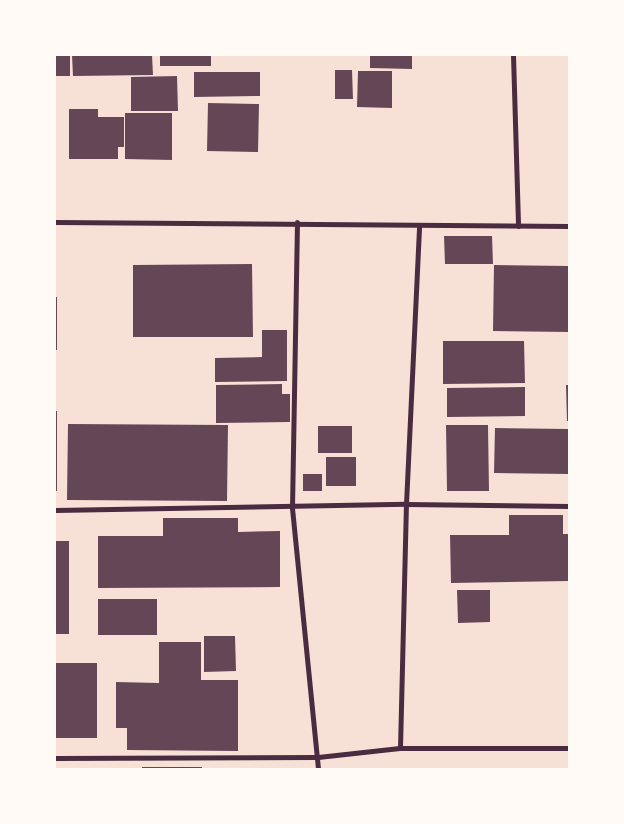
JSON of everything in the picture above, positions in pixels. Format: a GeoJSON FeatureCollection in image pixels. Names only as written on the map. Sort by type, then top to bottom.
{"type":"FeatureCollection","features":[{"type":"Feature","properties":{"kind":"street"},"geometry":{"type":"LineString","coordinates":[[513,55],[518,226]]}},
{"type":"Feature","properties":{"kind":"street"},"geometry":{"type":"LineString","coordinates":[[55,222],[297,222],[569,226]]}},
{"type":"Feature","properties":{"kind":"street"},"geometry":{"type":"LineString","coordinates":[[297,222],[292,508],[318,769]]}},
{"type":"Feature","properties":{"kind":"street"},"geometry":{"type":"LineString","coordinates":[[400,748],[406,504],[419,225]]}},
{"type":"Feature","properties":{"kind":"street"},"geometry":{"type":"LineString","coordinates":[[55,510],[292,508],[406,504],[569,506]]}},
{"type":"Feature","properties":{"kind":"street"},"geometry":{"type":"LineString","coordinates":[[55,758],[318,757],[400,748],[569,748]]}},
{"type":"Feature","properties":{"kind":"building"},"geometry":{"type":"Polygon","coordinates":[[[55,55],[70,55],[70,76],[55,76],[55,55]]]}},
{"type":"Feature","properties":{"kind":"building"},"geometry":{"type":"Polygon","coordinates":[[[72,55],[152,55],[153,75],[73,76],[72,55]]]}},
{"type":"Feature","properties":{"kind":"building"},"geometry":{"type":"Polygon","coordinates":[[[160,55],[211,55],[211,66],[160,66],[160,55]]]}},
{"type":"Feature","properties":{"kind":"building"},"geometry":{"type":"Polygon","coordinates":[[[370,55],[412,55],[412,69],[370,68],[370,55]]]}},
{"type":"Feature","properties":{"kind":"building"},"geometry":{"type":"Polygon","coordinates":[[[335,70],[352,70],[353,99],[335,99],[335,70]]]}},
{"type":"Feature","properties":{"kind":"building"},"geometry":{"type":"Polygon","coordinates":[[[358,71],[392,71],[392,108],[357,107],[358,71]]]}},
{"type":"Feature","properties":{"kind":"building"},"geometry":{"type":"Polygon","coordinates":[[[194,72],[260,72],[260,96],[194,97],[194,72]]]}},
{"type":"Feature","properties":{"kind":"building"},"geometry":{"type":"Polygon","coordinates":[[[177,76],[178,111],[131,111],[131,77],[177,76]]]}},
{"type":"Feature","properties":{"kind":"building"},"geometry":{"type":"Polygon","coordinates":[[[208,103],[259,104],[258,152],[207,151],[208,103]]]}},
{"type":"Feature","properties":{"kind":"building"},"geometry":{"type":"Polygon","coordinates":[[[69,109],[98,109],[98,117],[124,117],[124,147],[118,147],[118,159],[69,159],[69,109]]]}},
{"type":"Feature","properties":{"kind":"building"},"geometry":{"type":"Polygon","coordinates":[[[125,113],[172,113],[172,160],[125,159],[125,113]]]}},
{"type":"Feature","properties":{"kind":"building"},"geometry":{"type":"Polygon","coordinates":[[[444,236],[492,236],[493,264],[445,264],[444,236]]]}},
{"type":"Feature","properties":{"kind":"building"},"geometry":{"type":"Polygon","coordinates":[[[252,264],[253,337],[133,337],[133,265],[252,264]]]}},
{"type":"Feature","properties":{"kind":"building"},"geometry":{"type":"Polygon","coordinates":[[[494,265],[569,266],[569,332],[493,331],[494,265]]]}},
{"type":"Feature","properties":{"kind":"building"},"geometry":{"type":"Polygon","coordinates":[[[55,297],[57,297],[57,350],[55,350],[55,297]]]}},
{"type":"Feature","properties":{"kind":"building"},"geometry":{"type":"Polygon","coordinates":[[[262,330],[287,330],[287,381],[215,382],[215,358],[262,357],[262,330]]]}},
{"type":"Feature","properties":{"kind":"building"},"geometry":{"type":"Polygon","coordinates":[[[443,341],[524,341],[525,383],[443,384],[443,341]]]}},
{"type":"Feature","properties":{"kind":"building"},"geometry":{"type":"Polygon","coordinates":[[[282,384],[282,394],[290,394],[290,422],[216,423],[216,385],[282,384]]]}},
{"type":"Feature","properties":{"kind":"building"},"geometry":{"type":"Polygon","coordinates":[[[566,385],[569,385],[569,421],[567,421],[566,385]]]}},
{"type":"Feature","properties":{"kind":"building"},"geometry":{"type":"Polygon","coordinates":[[[525,387],[525,416],[447,417],[447,388],[525,387]]]}},
{"type":"Feature","properties":{"kind":"building"},"geometry":{"type":"Polygon","coordinates":[[[55,411],[57,411],[57,491],[55,491],[55,411]]]}},
{"type":"Feature","properties":{"kind":"building"},"geometry":{"type":"Polygon","coordinates":[[[68,424],[228,425],[227,501],[67,500],[68,424]]]}},
{"type":"Feature","properties":{"kind":"building"},"geometry":{"type":"Polygon","coordinates":[[[446,425],[488,425],[489,491],[447,491],[446,425]]]}},
{"type":"Feature","properties":{"kind":"building"},"geometry":{"type":"Polygon","coordinates":[[[318,426],[352,426],[352,453],[318,453],[318,426]]]}},
{"type":"Feature","properties":{"kind":"building"},"geometry":{"type":"Polygon","coordinates":[[[495,428],[569,429],[569,474],[494,473],[495,428]]]}},
{"type":"Feature","properties":{"kind":"building"},"geometry":{"type":"Polygon","coordinates":[[[326,457],[356,457],[356,486],[326,486],[326,457]]]}},
{"type":"Feature","properties":{"kind":"building"},"geometry":{"type":"Polygon","coordinates":[[[303,474],[322,474],[322,491],[303,491],[303,474]]]}},
{"type":"Feature","properties":{"kind":"building"},"geometry":{"type":"Polygon","coordinates":[[[509,515],[563,515],[563,534],[569,534],[569,581],[451,583],[450,535],[509,535],[509,515]]]}},
{"type":"Feature","properties":{"kind":"building"},"geometry":{"type":"Polygon","coordinates":[[[163,518],[238,518],[238,532],[280,531],[280,587],[98,588],[98,536],[163,536],[163,518]]]}},
{"type":"Feature","properties":{"kind":"building"},"geometry":{"type":"Polygon","coordinates":[[[55,541],[69,541],[69,634],[55,634],[55,541]]]}},
{"type":"Feature","properties":{"kind":"building"},"geometry":{"type":"Polygon","coordinates":[[[457,590],[490,590],[490,622],[458,623],[457,590]]]}},
{"type":"Feature","properties":{"kind":"building"},"geometry":{"type":"Polygon","coordinates":[[[98,599],[157,599],[157,635],[98,635],[98,599]]]}},
{"type":"Feature","properties":{"kind":"building"},"geometry":{"type":"Polygon","coordinates":[[[204,636],[235,636],[236,671],[204,672],[204,636]]]}},
{"type":"Feature","properties":{"kind":"building"},"geometry":{"type":"Polygon","coordinates":[[[159,642],[201,642],[201,680],[238,680],[238,751],[127,750],[127,728],[116,728],[116,682],[159,683],[159,642]]]}},
{"type":"Feature","properties":{"kind":"building"},"geometry":{"type":"Polygon","coordinates":[[[55,663],[97,663],[97,738],[55,738],[55,663]]]}},
{"type":"Feature","properties":{"kind":"building"},"geometry":{"type":"Polygon","coordinates":[[[142,767],[202,767],[202,769],[142,769],[142,767]]]}}]}
